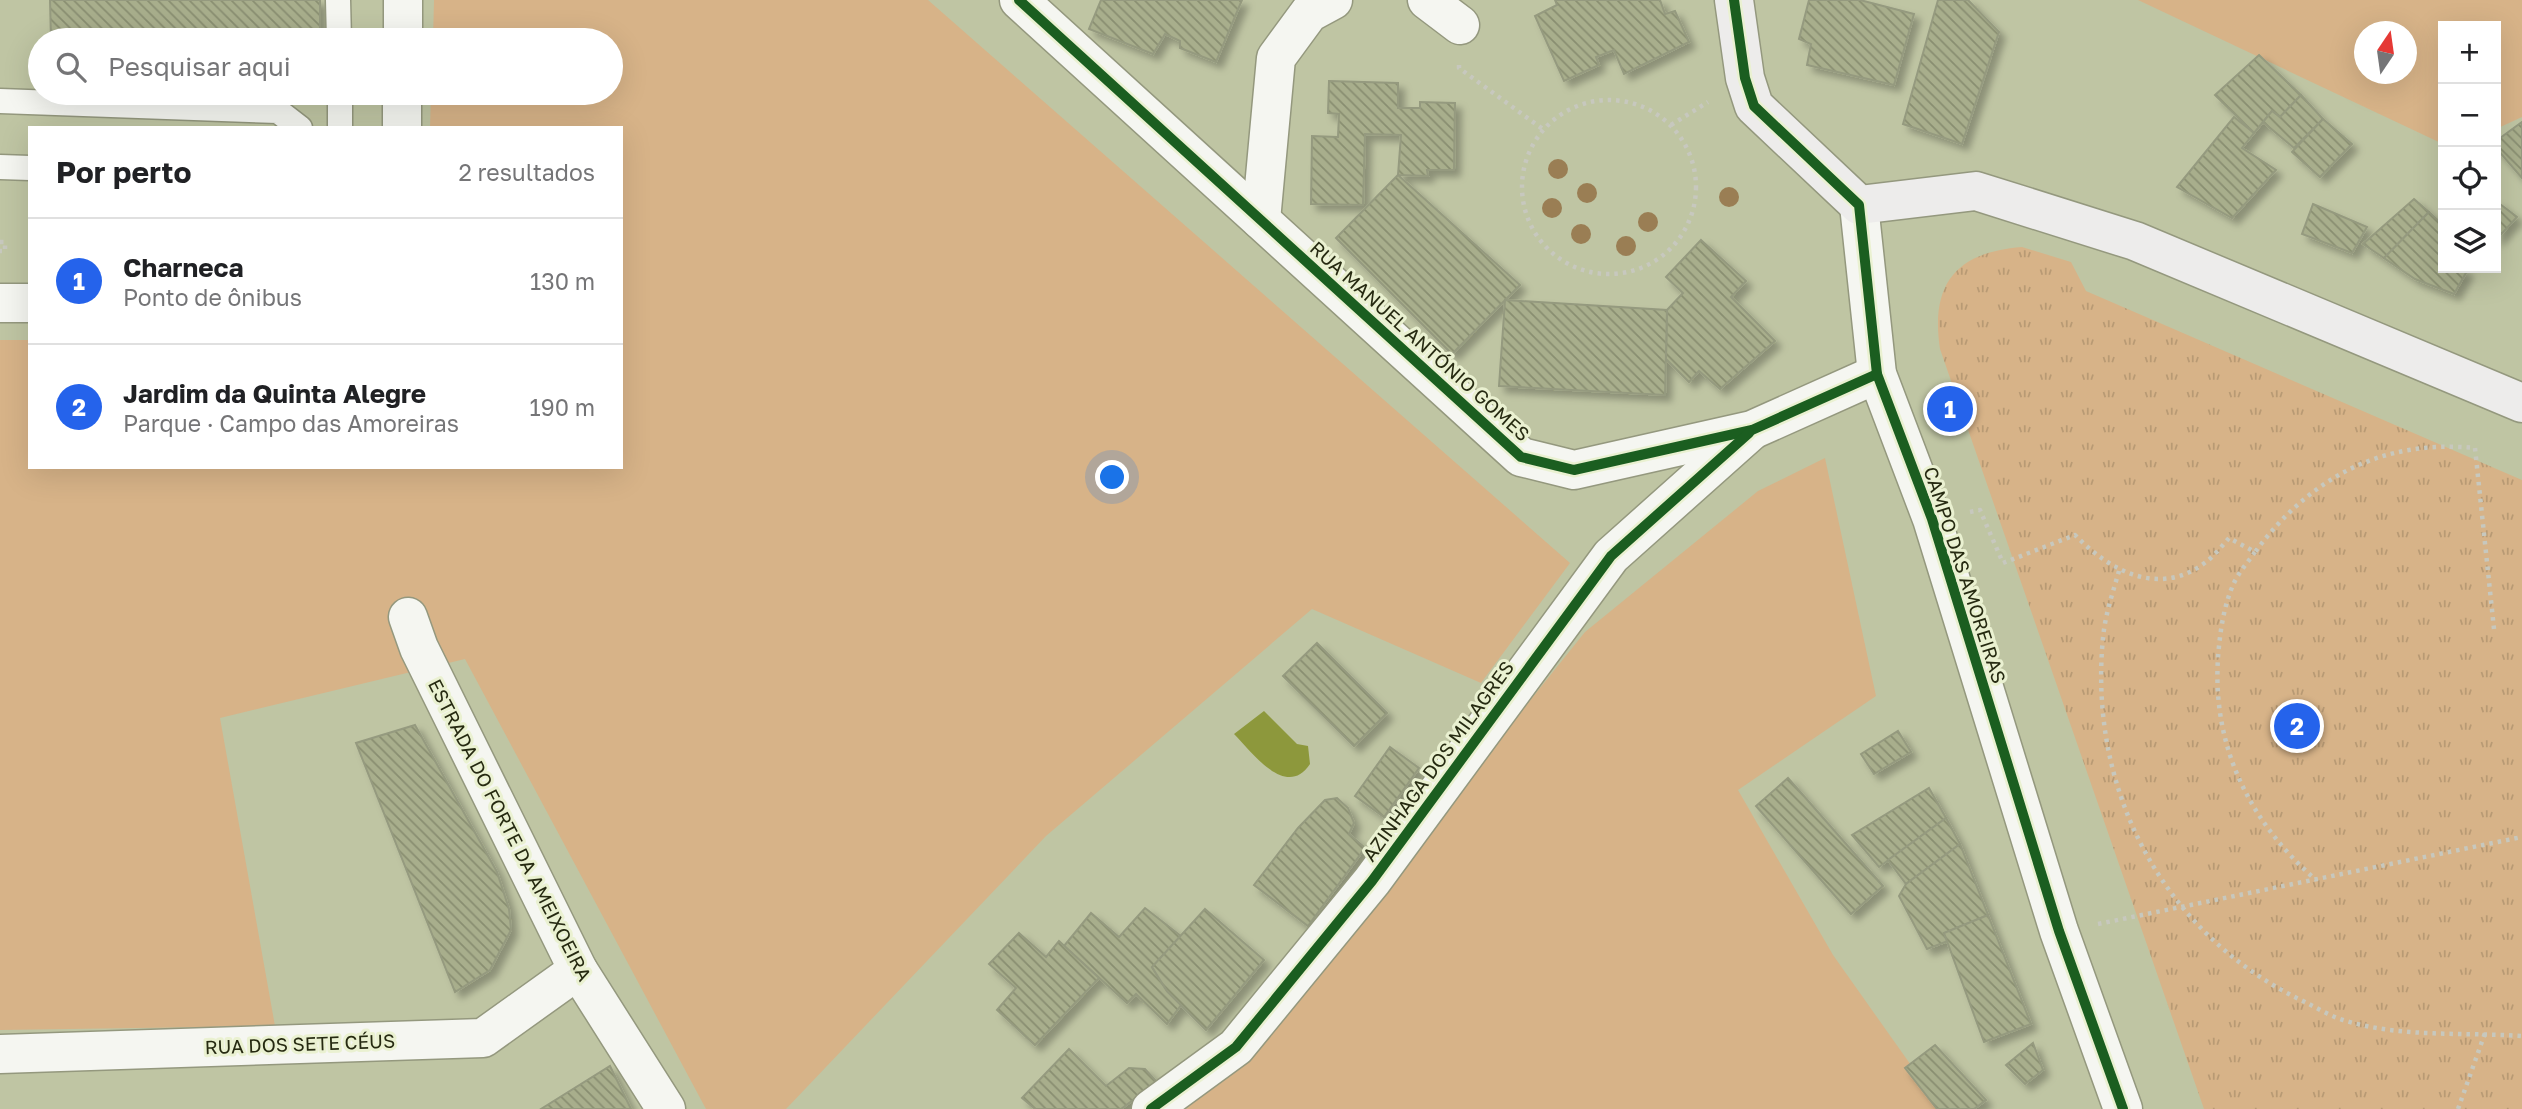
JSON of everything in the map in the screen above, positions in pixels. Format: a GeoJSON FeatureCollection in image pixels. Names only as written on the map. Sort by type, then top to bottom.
{"type":"FeatureCollection","features":[{"type":"Feature","properties":{"kind":"street"},"geometry":{"type":"LineString","coordinates":[[403,0],[403,28]]}},
{"type":"Feature","properties":{"kind":"street","name":"RUA MANUEL ANTÓNIO GOMES"},"geometry":{"type":"LineString","coordinates":[[1019,0],[1521,457],[1574,470],[1752,430],[1877,374]]}},
{"type":"Feature","properties":{"kind":"street"},"geometry":{"type":"LineString","coordinates":[[1261,220],[1276,58],[1309,13],[1333,0]]}},
{"type":"Feature","properties":{"kind":"street"},"geometry":{"type":"LineString","coordinates":[[1427,0],[1460,25]]}},
{"type":"Feature","properties":{"kind":"street"},"geometry":{"type":"LineString","coordinates":[[1734,0],[1745,78],[1754,106],[1859,205],[1976,191],[2135,241],[2522,403]]}},
{"type":"Feature","properties":{"kind":"street"},"geometry":{"type":"LineString","coordinates":[[402,105],[402,126]]}},
{"type":"Feature","properties":{"kind":"street","name":"CAMPO DAS AMOREIRAS"},"geometry":{"type":"LineString","coordinates":[[1859,205],[1877,374],[1932,519],[2059,931],[2123,1109]]}},
{"type":"Feature","properties":{"kind":"street"},"geometry":{"type":"LineString","coordinates":[[0,303],[28,303]]}},
{"type":"Feature","properties":{"kind":"street","name":"AZINHAGA DOS MILAGRES"},"geometry":{"type":"LineString","coordinates":[[1151,1109],[1236,1047],[1372,880],[1611,556],[1752,430]]}},
{"type":"Feature","properties":{"kind":"street","name":"ESTRADA DO FORTE DA AMEIXOEIRA"},"geometry":{"type":"LineString","coordinates":[[408,617],[419,648],[578,970],[666,1109]]}},
{"type":"Feature","properties":{"kind":"street","name":"RUA DOS SETE CÉUS"},"geometry":{"type":"LineString","coordinates":[[0,1054],[483,1038],[578,970]]}},
{"type":"Feature","properties":{"kind":"lane"},"geometry":{"type":"LineString","coordinates":[[338,0],[339,28]]}},
{"type":"Feature","properties":{"kind":"lane"},"geometry":{"type":"LineString","coordinates":[[0,101],[28,102]]}},
{"type":"Feature","properties":{"kind":"lane"},"geometry":{"type":"LineString","coordinates":[[111,105],[278,111],[297,126]]}},
{"type":"Feature","properties":{"kind":"lane"},"geometry":{"type":"LineString","coordinates":[[340,105],[340,126]]}},
{"type":"Feature","properties":{"kind":"lane"},"geometry":{"type":"LineString","coordinates":[[0,167],[28,168]]}},
{"type":"Feature","properties":{"kind":"path"},"geometry":{"type":"LineString","coordinates":[[1460,25],[1459,68],[1544,130]]}},
{"type":"Feature","properties":{"kind":"path"},"geometry":{"type":"LineString","coordinates":[[1602,101],[1620,101],[1648,108],[1671,125],[1688,148],[1696,184],[1695,203],[1686,229],[1668,252],[1643,268],[1615,274],[1586,271],[1559,258],[1539,238],[1525,212],[1522,183],[1528,155],[1544,130],[1565,112],[1602,101]]}},
{"type":"Feature","properties":{"kind":"path"},"geometry":{"type":"LineString","coordinates":[[0,242],[5,242],[5,251],[0,251]]}},
{"type":"Feature","properties":{"kind":"path"},"geometry":{"type":"LineString","coordinates":[[2316,881],[2268,832],[2246,796],[2228,755],[2219,714],[2217,670],[2221,625],[2234,584],[2255,552],[2278,521],[2311,491],[2345,471],[2379,457],[2414,448],[2448,445],[2475,448],[2494,629]]}},
{"type":"Feature","properties":{"kind":"path"},"geometry":{"type":"LineString","coordinates":[[1932,519],[1980,510],[2003,564],[2076,535],[2097,557],[2119,570],[2149,579],[2183,575],[2206,562],[2229,538],[2255,552]]}},
{"type":"Feature","properties":{"kind":"path"},"geometry":{"type":"LineString","coordinates":[[2119,570],[2103,637],[2103,701],[2110,757],[2125,811],[2149,863],[2181,908],[2238,962],[2278,990],[2342,1020],[2403,1032],[2522,1035]]}},
{"type":"Feature","properties":{"kind":"path"},"geometry":{"type":"LineString","coordinates":[[2059,931],[2316,881],[2522,837]]}},
{"type":"Feature","properties":{"kind":"path"},"geometry":{"type":"LineString","coordinates":[[2458,1109],[2485,1033]]}},
{"type":"Feature","properties":{"kind":"green space"},"geometry":{"type":"Polygon","coordinates":[[[434,0],[928,0],[1570,563],[1481,683],[1312,609],[1046,836],[786,1109],[706,1109],[465,659],[220,718],[275,1026],[0,1030],[0,340],[28,340],[28,469],[623,469],[623,126],[430,126],[431,105],[623,105],[623,28],[433,28],[434,0]]]}},
{"type":"Feature","properties":{"kind":"green space"},"geometry":{"type":"Polygon","coordinates":[[[2138,0],[2522,0],[2522,117],[2501,127],[2501,21],[2438,21],[2438,142],[2138,0]]]}},
{"type":"Feature","properties":{"kind":"green space"},"geometry":{"type":"Polygon","coordinates":[[[2022,247],[2071,262],[2086,291],[2522,480],[2522,1109],[2204,1109],[1940,349],[1939,306],[1944,289],[1953,275],[1980,256],[2022,247]]]}},
{"type":"Feature","properties":{"kind":"green space"},"geometry":{"type":"Polygon","coordinates":[[[1825,458],[1876,696],[1738,790],[1833,955],[1942,1109],[1177,1109],[1243,1058],[1585,632],[1758,491],[1825,458]]]}},
{"type":"Feature","properties":{"kind":"shaded area"},"geometry":{"type":"Polygon","coordinates":[[[1264,711],[1297,744],[1308,746],[1310,764],[1301,774],[1291,777],[1280,775],[1260,761],[1234,734],[1264,711]]]}},
{"type":"Feature","properties":{"kind":"building"},"geometry":{"type":"Polygon","coordinates":[[[50,0],[320,0],[320,28],[51,28],[50,0]]]}},
{"type":"Feature","properties":{"kind":"building"},"geometry":{"type":"Polygon","coordinates":[[[1101,0],[1242,0],[1216,62],[1180,48],[1180,41],[1165,34],[1153,54],[1089,29],[1101,0]]]}},
{"type":"Feature","properties":{"kind":"building"},"geometry":{"type":"Polygon","coordinates":[[[1555,0],[1660,0],[1665,14],[1675,11],[1689,42],[1624,74],[1614,50],[1596,57],[1599,65],[1564,81],[1535,16],[1557,5],[1555,0]]]}},
{"type":"Feature","properties":{"kind":"building"},"geometry":{"type":"Polygon","coordinates":[[[1809,0],[1860,0],[1914,14],[1894,85],[1807,65],[1811,44],[1799,39],[1809,0]]]}},
{"type":"Feature","properties":{"kind":"building"},"geometry":{"type":"Polygon","coordinates":[[[1938,0],[1968,0],[1999,32],[1962,144],[1903,124],[1938,0]]]}},
{"type":"Feature","properties":{"kind":"building"},"geometry":{"type":"Polygon","coordinates":[[[2259,55],[2301,95],[2280,117],[2272,111],[2254,133],[2215,95],[2259,55]]]}},
{"type":"Feature","properties":{"kind":"building"},"geometry":{"type":"Polygon","coordinates":[[[1329,81],[1398,83],[1398,108],[1420,108],[1420,102],[1455,103],[1454,170],[1427,170],[1428,176],[1398,175],[1401,135],[1365,134],[1363,205],[1311,204],[1312,136],[1338,137],[1339,114],[1328,113],[1329,81]]]}},
{"type":"Feature","properties":{"kind":"building"},"geometry":{"type":"Polygon","coordinates":[[[2301,95],[2323,119],[2294,148],[2263,122],[2272,111],[2280,117],[2301,95]]]}},
{"type":"Feature","properties":{"kind":"building"},"geometry":{"type":"Polygon","coordinates":[[[2234,117],[2254,133],[2242,148],[2276,170],[2232,218],[2177,187],[2234,117]]]}},
{"type":"Feature","properties":{"kind":"building"},"geometry":{"type":"Polygon","coordinates":[[[2323,119],[2352,144],[2320,177],[2292,152],[2323,119]]]}},
{"type":"Feature","properties":{"kind":"building"},"geometry":{"type":"Polygon","coordinates":[[[2522,122],[2522,178],[2501,154],[2501,137],[2522,122]]]}},
{"type":"Feature","properties":{"kind":"building"},"geometry":{"type":"Polygon","coordinates":[[[1398,175],[1520,285],[1452,354],[1336,238],[1398,175]]]}},
{"type":"Feature","properties":{"kind":"building"},"geometry":{"type":"Polygon","coordinates":[[[2414,199],[2429,212],[2384,258],[2363,244],[2414,199]]]}},
{"type":"Feature","properties":{"kind":"building"},"geometry":{"type":"Polygon","coordinates":[[[2313,204],[2367,227],[2352,253],[2302,234],[2313,204]]]}},
{"type":"Feature","properties":{"kind":"building"},"geometry":{"type":"Polygon","coordinates":[[[2501,205],[2517,217],[2501,235],[2501,205]]]}},
{"type":"Feature","properties":{"kind":"building"},"geometry":{"type":"Polygon","coordinates":[[[2429,212],[2438,220],[2438,273],[2466,273],[2454,294],[2415,279],[2384,258],[2429,212]]]}},
{"type":"Feature","properties":{"kind":"building"},"geometry":{"type":"Polygon","coordinates":[[[1701,240],[1746,281],[1731,297],[1775,341],[1720,389],[1699,371],[1689,382],[1666,359],[1667,310],[1683,293],[1666,277],[1701,240]]]}},
{"type":"Feature","properties":{"kind":"building"},"geometry":{"type":"Polygon","coordinates":[[[1505,300],[1667,310],[1665,395],[1499,386],[1505,300]]]}},
{"type":"Feature","properties":{"kind":"building"},"geometry":{"type":"Polygon","coordinates":[[[1317,643],[1387,713],[1354,746],[1283,676],[1317,643]]]}},
{"type":"Feature","properties":{"kind":"building"},"geometry":{"type":"Polygon","coordinates":[[[415,725],[497,872],[509,909],[511,930],[490,970],[455,992],[356,743],[415,725]]]}},
{"type":"Feature","properties":{"kind":"building"},"geometry":{"type":"Polygon","coordinates":[[[1898,731],[1911,752],[1874,774],[1861,754],[1898,731]]]}},
{"type":"Feature","properties":{"kind":"building"},"geometry":{"type":"Polygon","coordinates":[[[1390,747],[1419,768],[1384,817],[1355,796],[1390,747]]]}},
{"type":"Feature","properties":{"kind":"building"},"geometry":{"type":"Polygon","coordinates":[[[1788,778],[1883,886],[1851,914],[1756,806],[1788,778]]]}},
{"type":"Feature","properties":{"kind":"building"},"geometry":{"type":"Polygon","coordinates":[[[1929,788],[1946,818],[1879,867],[1852,835],[1929,788]]]}},
{"type":"Feature","properties":{"kind":"building"},"geometry":{"type":"Polygon","coordinates":[[[1337,798],[1348,808],[1354,823],[1349,834],[1365,848],[1308,926],[1254,885],[1298,828],[1325,800],[1337,798]]]}},
{"type":"Feature","properties":{"kind":"building"},"geometry":{"type":"Polygon","coordinates":[[[1946,818],[1960,844],[1906,884],[1888,860],[1946,818]]]}},
{"type":"Feature","properties":{"kind":"building"},"geometry":{"type":"Polygon","coordinates":[[[1960,844],[1988,915],[1944,933],[1948,941],[1927,949],[1899,896],[1906,884],[1960,844]]]}},
{"type":"Feature","properties":{"kind":"building"},"geometry":{"type":"Polygon","coordinates":[[[1145,908],[1181,936],[1152,967],[1167,991],[1181,1005],[1167,1024],[1136,994],[1127,1003],[1064,946],[1091,913],[1119,937],[1145,908]]]}},
{"type":"Feature","properties":{"kind":"building"},"geometry":{"type":"Polygon","coordinates":[[[1205,909],[1264,960],[1206,1030],[1167,991],[1152,967],[1205,909]]]}},
{"type":"Feature","properties":{"kind":"building"},"geometry":{"type":"Polygon","coordinates":[[[1988,915],[2031,1024],[1984,1042],[1944,933],[1988,915]]]}},
{"type":"Feature","properties":{"kind":"building"},"geometry":{"type":"Polygon","coordinates":[[[1019,933],[1046,957],[1059,941],[1099,978],[1035,1045],[997,1010],[1016,988],[989,964],[1019,933]]]}},
{"type":"Feature","properties":{"kind":"building"},"geometry":{"type":"Polygon","coordinates":[[[2033,1043],[2043,1070],[2025,1084],[2006,1065],[2033,1043]]]}},
{"type":"Feature","properties":{"kind":"building"},"geometry":{"type":"Polygon","coordinates":[[[1935,1045],[1986,1100],[1974,1109],[1937,1109],[1905,1068],[1935,1045]]]}},
{"type":"Feature","properties":{"kind":"building"},"geometry":{"type":"Polygon","coordinates":[[[1069,1049],[1106,1086],[1129,1068],[1145,1069],[1157,1082],[1121,1109],[1035,1109],[1022,1098],[1069,1049]]]}},
{"type":"Feature","properties":{"kind":"building"},"geometry":{"type":"Polygon","coordinates":[[[610,1066],[631,1109],[541,1109],[610,1066]]]}},
{"type":"Feature","properties":{"kind":"cycle path"},"geometry":{"type":"LineString","coordinates":[[1019,0],[1521,457],[1574,470],[1752,430],[1877,374]]}},
{"type":"Feature","properties":{"kind":"cycle path"},"geometry":{"type":"LineString","coordinates":[[1734,0],[1745,78],[1754,106],[1859,205],[1877,374],[1932,519],[2059,931],[2123,1109]]}},
{"type":"Feature","properties":{"kind":"cycle path"},"geometry":{"type":"LineString","coordinates":[[1151,1109],[1236,1047],[1372,881],[1611,556],[1749,433]]}},
{"type":"Feature","properties":{"kind":"place","name":"Charneca"},"geometry":{"type":"Point","coordinates":[1950,409]}},
{"type":"Feature","properties":{"kind":"place","name":"Jardim da Quinta Alegre"},"geometry":{"type":"Point","coordinates":[2297,726]}}]}
